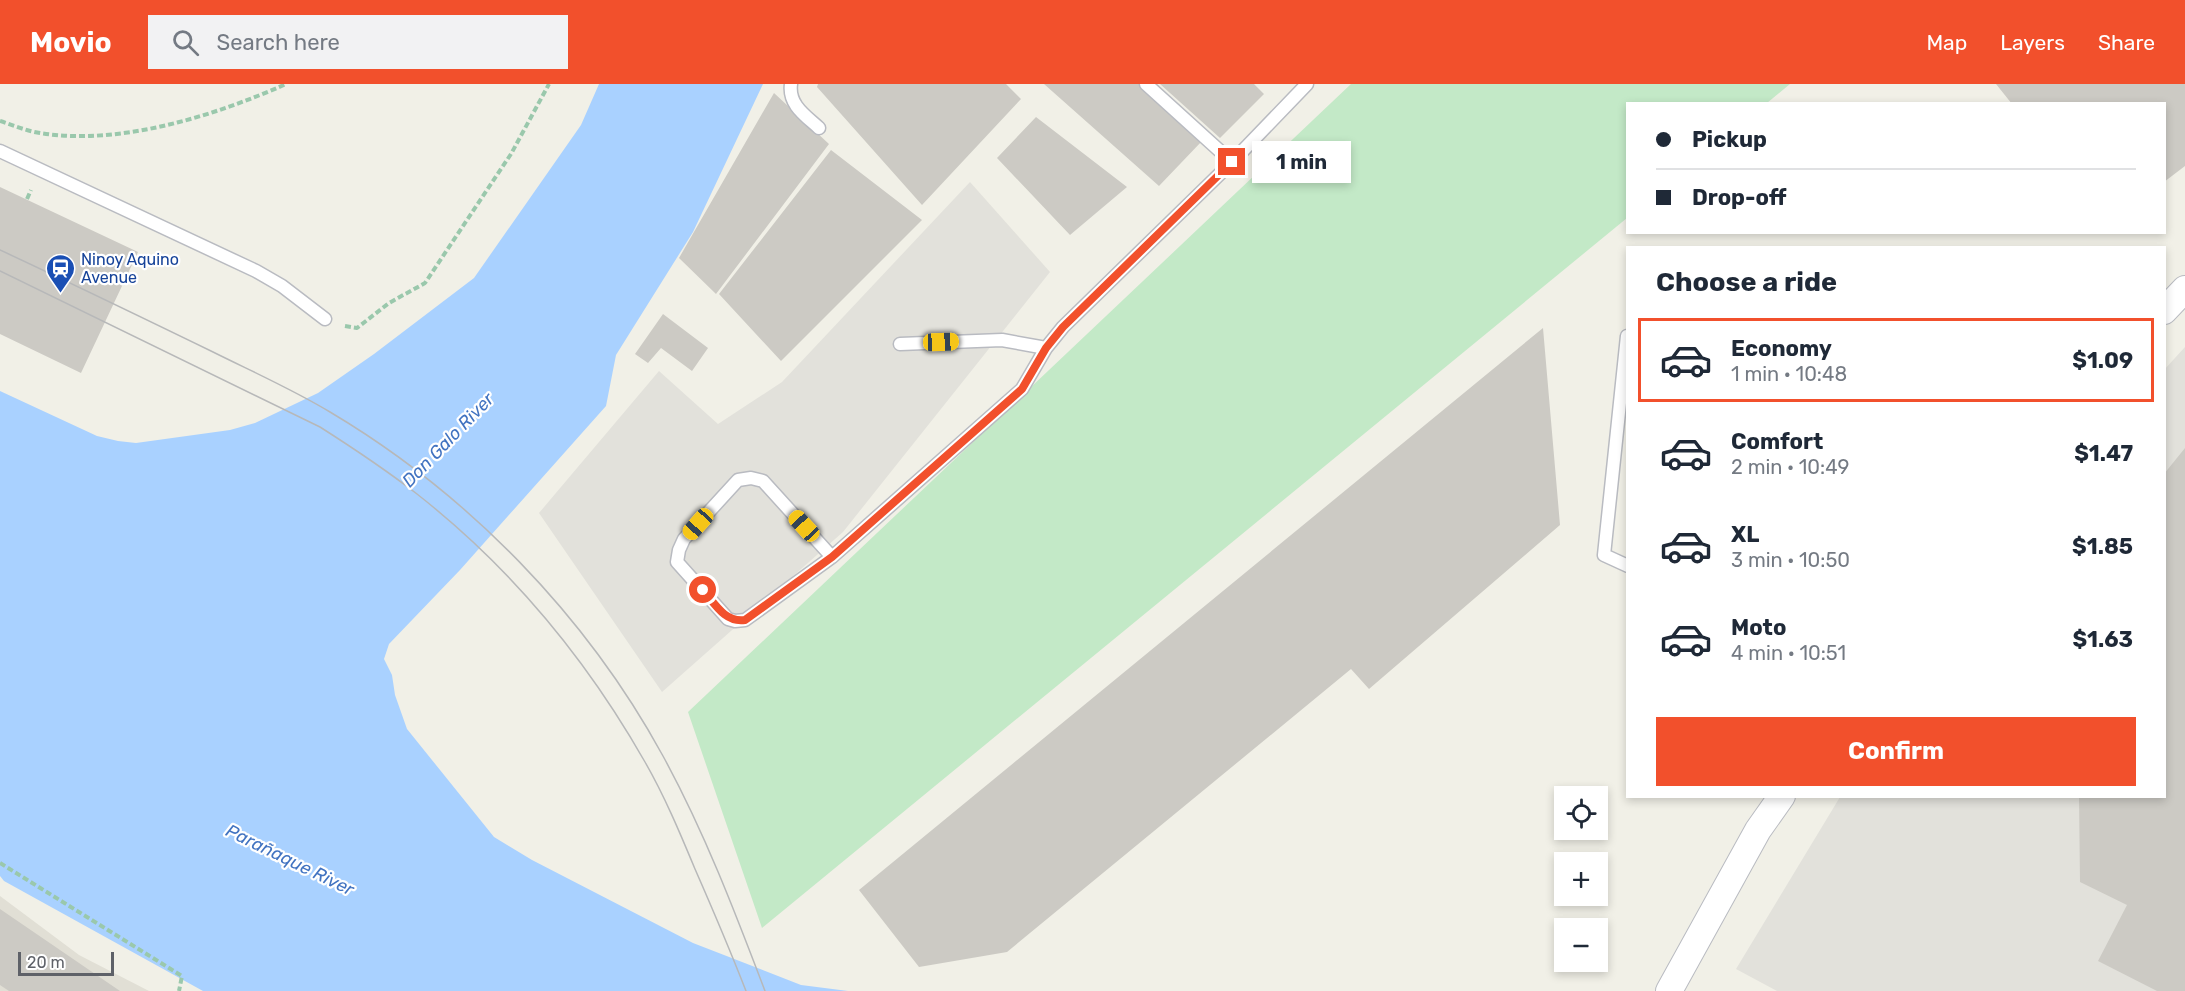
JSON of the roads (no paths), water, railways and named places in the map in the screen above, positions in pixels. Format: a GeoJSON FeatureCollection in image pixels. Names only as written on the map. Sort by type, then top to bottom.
{"type":"FeatureCollection","features":[{"type":"Feature","properties":{"kind":"street"},"geometry":{"type":"LineString","coordinates":[[2166,310],[2185,289]]}},
{"type":"Feature","properties":{"kind":"street"},"geometry":{"type":"LineString","coordinates":[[1669,991],[1758,830],[1781,798]]}},
{"type":"Feature","properties":{"kind":"lane"},"geometry":{"type":"LineString","coordinates":[[791,84],[790,93],[796,107],[819,128]]}},
{"type":"Feature","properties":{"kind":"lane"},"geometry":{"type":"LineString","coordinates":[[1146,84],[1232,162]]}},
{"type":"Feature","properties":{"kind":"lane"},"geometry":{"type":"LineString","coordinates":[[832,557],[762,481],[751,478],[738,480],[684,539],[677,562],[728,618],[735,621],[745,620],[832,557],[1022,389],[1046,348],[1063,327],[1232,162],[1307,84]]}},
{"type":"Feature","properties":{"kind":"lane"},"geometry":{"type":"LineString","coordinates":[[0,151],[256,271],[282,286],[325,319]]}},
{"type":"Feature","properties":{"kind":"lane"},"geometry":{"type":"LineString","coordinates":[[900,344],[1002,340],[1046,348]]}},
{"type":"Feature","properties":{"kind":"lane"},"geometry":{"type":"LineString","coordinates":[[1626,346],[1604,555],[1626,565]]}},
{"type":"Feature","properties":{"kind":"water"},"geometry":{"type":"Polygon","coordinates":[[[599,84],[763,84],[693,232],[616,355],[606,406],[460,570],[389,644],[384,659],[392,675],[395,695],[407,729],[494,837],[532,860],[693,943],[801,985],[848,991],[203,991],[4,881],[0,876],[0,391],[97,436],[136,443],[230,430],[255,423],[318,393],[374,354],[474,278],[581,125],[599,84]]]}},
{"type":"Feature","properties":{"kind":"tram line"},"geometry":{"type":"LineString","coordinates":[[0,250],[271,380],[330,412],[381,445],[476,520],[560,607],[598,654],[632,704],[678,784],[705,842],[765,991]]}},
{"type":"Feature","properties":{"kind":"tram line"},"geometry":{"type":"LineString","coordinates":[[0,271],[320,427],[417,494],[484,552],[515,584],[572,652],[598,687],[645,762],[678,829],[746,991]]}},
{"type":"Feature","properties":{"kind":"place","name":"Ninoy Aquino Avenue"},"geometry":{"type":"Point","coordinates":[60,294]}},
{"type":"Feature","properties":{"kind":"water label","name":"Don Galo River"},"geometry":{"type":"Point","coordinates":[448,440]}},
{"type":"Feature","properties":{"kind":"water label","name":"Parañaque River"},"geometry":{"type":"Point","coordinates":[290,860]}}]}
